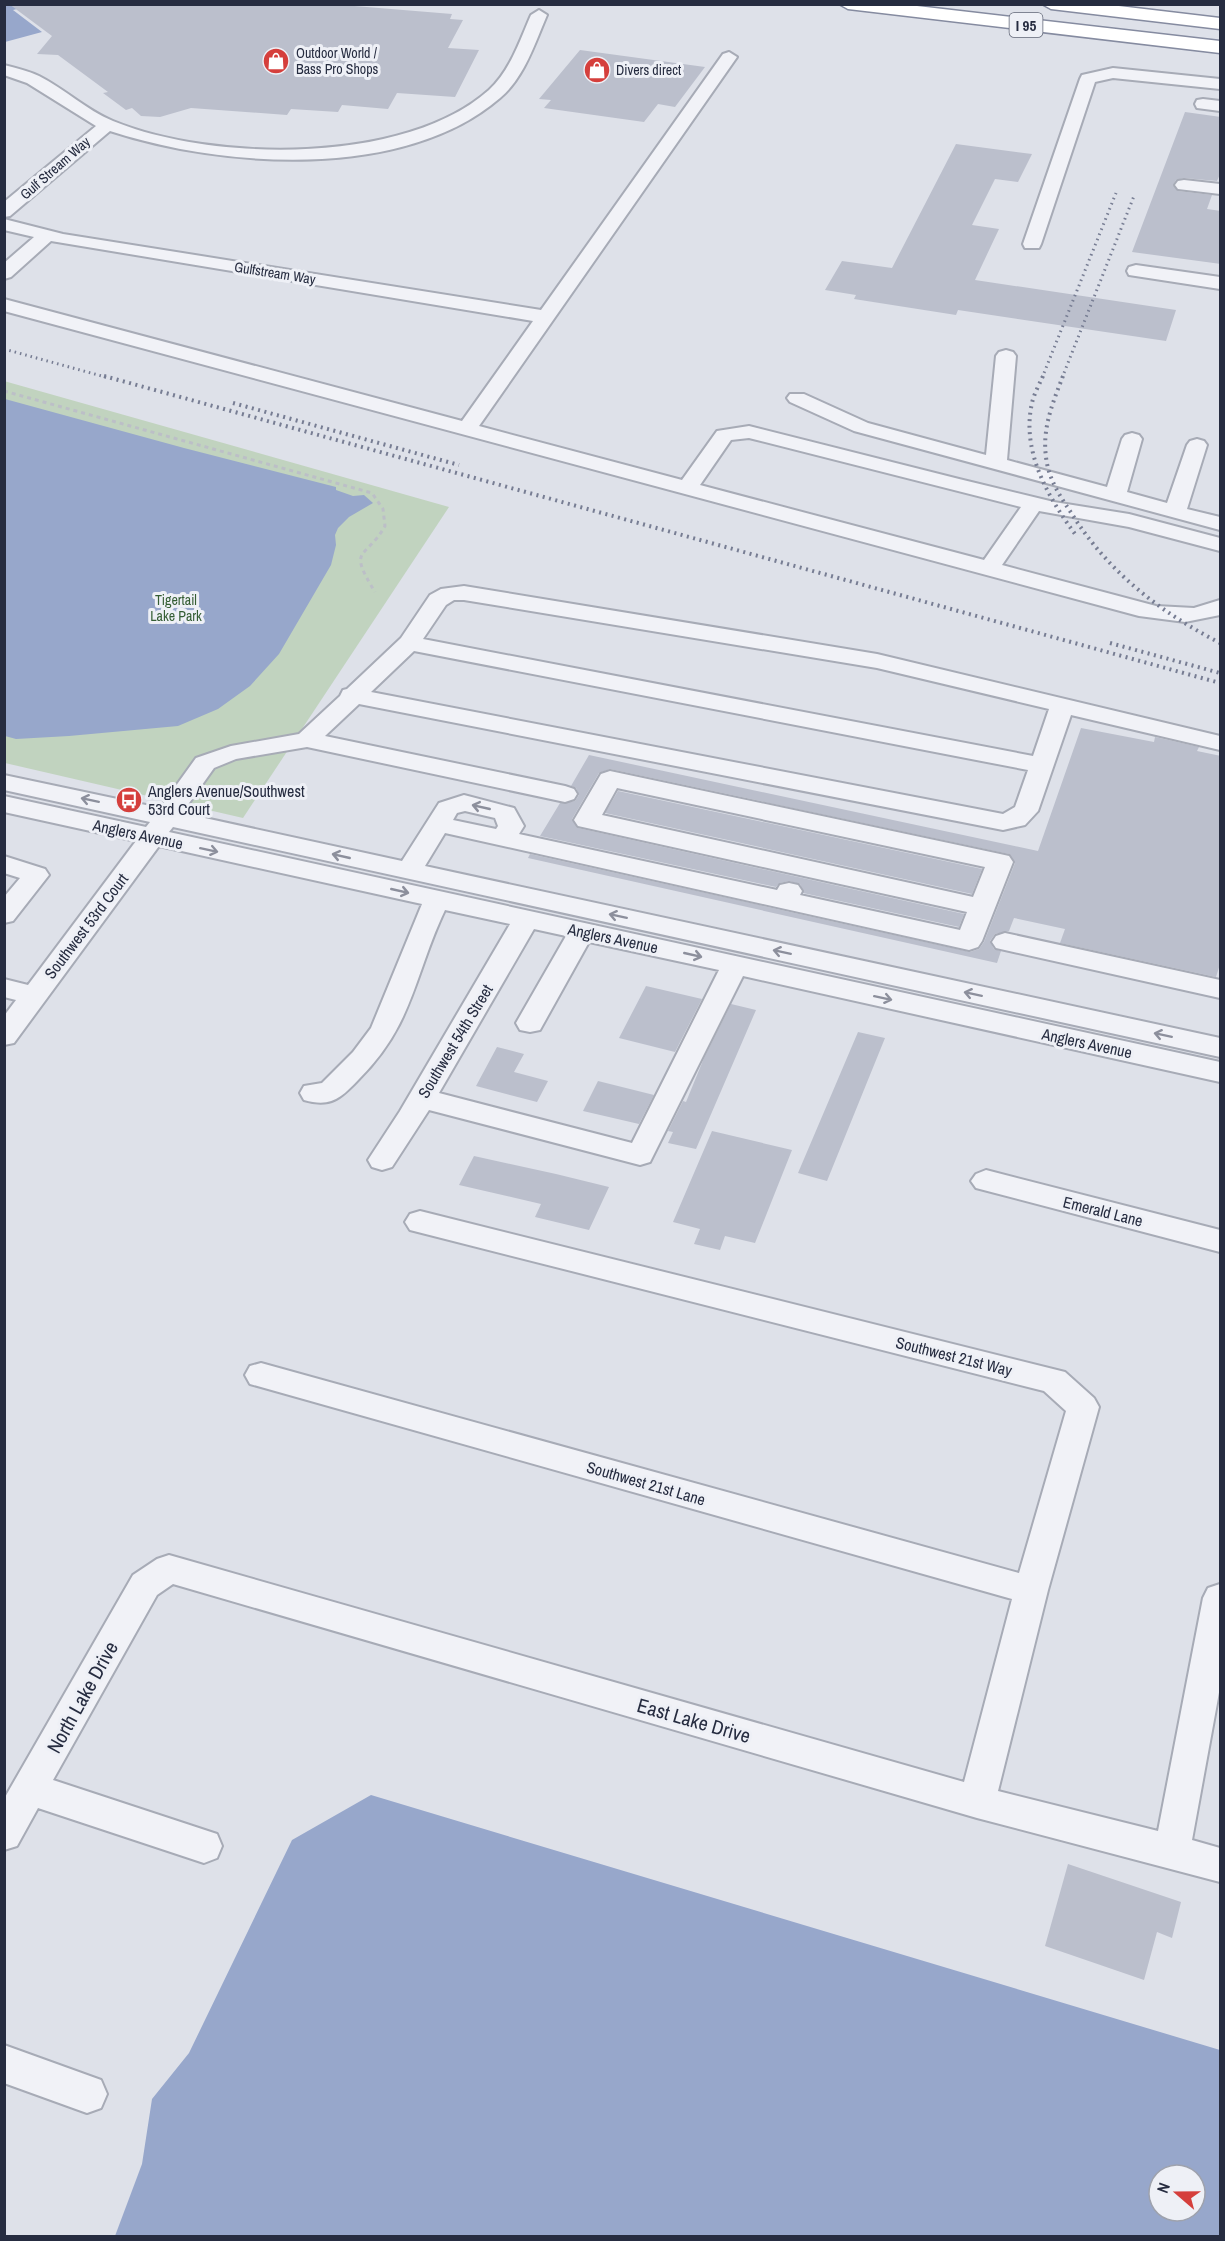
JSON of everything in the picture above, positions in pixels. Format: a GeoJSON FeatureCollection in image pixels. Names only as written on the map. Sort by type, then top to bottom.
{"type":"FeatureCollection","features":[{"type":"Feature","properties":{"kind":"highway"},"geometry":{"type":"LineString","coordinates":[[828,4],[874,8]]}},
{"type":"Feature","properties":{"kind":"highway","name":"I 95"},"geometry":{"type":"LineString","coordinates":[[848,4],[1221,49]]}},
{"type":"Feature","properties":{"kind":"highway"},"geometry":{"type":"LineString","coordinates":[[943,4],[1221,37]]}},
{"type":"Feature","properties":{"kind":"highway"},"geometry":{"type":"LineString","coordinates":[[1051,4],[1221,24]]}},
{"type":"Feature","properties":{"kind":"highway"},"geometry":{"type":"LineString","coordinates":[[1146,4],[1221,12]]}},
{"type":"Feature","properties":{"kind":"street"},"geometry":{"type":"LineString","coordinates":[[4,70],[43,84],[89,116],[107,125],[182,146],[255,156],[316,154],[403,140],[453,122],[494,96],[506,83],[540,15]]}},
{"type":"Feature","properties":{"kind":"street"},"geometry":{"type":"LineString","coordinates":[[467,429],[729,57]]}},
{"type":"Feature","properties":{"kind":"street"},"geometry":{"type":"LineString","coordinates":[[1032,244],[1088,79],[1113,73],[1221,84]]}},
{"type":"Feature","properties":{"kind":"street"},"geometry":{"type":"LineString","coordinates":[[1203,104],[1221,106]]}},
{"type":"Feature","properties":{"kind":"street","name":"Gulf Stream Way"},"geometry":{"type":"LineString","coordinates":[[72,130],[89,116]]}},
{"type":"Feature","properties":{"kind":"street","name":"Gulf Stream Way"},"geometry":{"type":"LineString","coordinates":[[4,212],[107,125]]}},
{"type":"Feature","properties":{"kind":"street","name":"Gulf Stream Way"},"geometry":{"type":"LineString","coordinates":[[4,190],[30,167]]}},
{"type":"Feature","properties":{"kind":"street"},"geometry":{"type":"LineString","coordinates":[[1184,185],[1221,189]]}},
{"type":"Feature","properties":{"kind":"street","name":"Gulfstream Way"},"geometry":{"type":"LineString","coordinates":[[4,224],[46,236],[546,317]]}},
{"type":"Feature","properties":{"kind":"street"},"geometry":{"type":"LineString","coordinates":[[4,273],[46,236]]}},
{"type":"Feature","properties":{"kind":"street"},"geometry":{"type":"LineString","coordinates":[[1136,271],[1221,283]]}},
{"type":"Feature","properties":{"kind":"street"},"geometry":{"type":"LineString","coordinates":[[4,305],[1147,611],[1172,616],[1210,613],[1221,607]]}},
{"type":"Feature","properties":{"kind":"street"},"geometry":{"type":"LineString","coordinates":[[996,464],[1006,356]]}},
{"type":"Feature","properties":{"kind":"street"},"geometry":{"type":"LineString","coordinates":[[797,398],[861,427],[1221,524]]}},
{"type":"Feature","properties":{"kind":"street"},"geometry":{"type":"LineString","coordinates":[[687,488],[724,435],[749,432],[1034,503],[1129,521],[1221,544]]}},
{"type":"Feature","properties":{"kind":"street"},"geometry":{"type":"LineString","coordinates":[[1115,496],[1132,439]]}},
{"type":"Feature","properties":{"kind":"street"},"geometry":{"type":"LineString","coordinates":[[1175,512],[1197,445]]}},
{"type":"Feature","properties":{"kind":"street"},"geometry":{"type":"LineString","coordinates":[[989,569],[1034,503]]}},
{"type":"Feature","properties":{"kind":"street"},"geometry":{"type":"LineString","coordinates":[[307,740],[351,695],[408,643],[438,600],[449,594],[464,593],[877,661],[1062,707],[1221,743]]}},
{"type":"Feature","properties":{"kind":"street"},"geometry":{"type":"LineString","coordinates":[[408,643],[1042,765]]}},
{"type":"Feature","properties":{"kind":"street"},"geometry":{"type":"LineString","coordinates":[[351,695],[1003,822],[1016,819],[1026,811],[1062,707]]}},
{"type":"Feature","properties":{"kind":"street"},"geometry":{"type":"LineString","coordinates":[[307,740],[565,794]]}},
{"type":"Feature","properties":{"kind":"street","name":"Southwest 53rd Court"},"geometry":{"type":"LineString","coordinates":[[4,1036],[160,827],[205,762],[231,753],[307,740]]}},
{"type":"Feature","properties":{"kind":"street"},"geometry":{"type":"LineString","coordinates":[[409,871],[438,824],[787,896],[969,941],[1000,862],[610,779],[587,819],[982,907]]}},
{"type":"Feature","properties":{"kind":"street","name":"Anglers Avenue"},"geometry":{"type":"LineString","coordinates":[[4,782],[160,827],[437,900],[1221,1072]]}},
{"type":"Feature","properties":{"kind":"street","name":"Anglers Avenue"},"geometry":{"type":"LineString","coordinates":[[4,804],[160,827],[409,871],[1221,1048]]}},
{"type":"Feature","properties":{"kind":"street"},"geometry":{"type":"LineString","coordinates":[[4,864],[36,875],[4,915]]}},
{"type":"Feature","properties":{"kind":"street"},"geometry":{"type":"LineString","coordinates":[[314,1093],[330,1092],[373,1047],[389,1022],[423,926],[437,900]]}},
{"type":"Feature","properties":{"kind":"street","name":"Southwest 54th Street"},"geometry":{"type":"LineString","coordinates":[[382,1160],[526,920]]}},
{"type":"Feature","properties":{"kind":"street"},"geometry":{"type":"LineString","coordinates":[[530,1023],[582,931]]}},
{"type":"Feature","properties":{"kind":"street"},"geometry":{"type":"LineString","coordinates":[[1005,942],[1221,989]]}},
{"type":"Feature","properties":{"kind":"street"},"geometry":{"type":"LineString","coordinates":[[421,1098],[640,1155],[735,965]]}},
{"type":"Feature","properties":{"kind":"street"},"geometry":{"type":"LineString","coordinates":[[4,988],[34,996]]}},
{"type":"Feature","properties":{"kind":"street","name":"Emerald Lane"},"geometry":{"type":"LineString","coordinates":[[986,1181],[1221,1241]]}},
{"type":"Feature","properties":{"kind":"street","name":"Southwest 21st Way"},"geometry":{"type":"LineString","coordinates":[[420,1222],[1054,1380],[1083,1407],[1031,1590],[977,1802]]}},
{"type":"Feature","properties":{"kind":"street","name":"Southwest 21st Lane"},"geometry":{"type":"LineString","coordinates":[[261,1376],[1031,1590]]}},
{"type":"Feature","properties":{"kind":"street","name":"North Lake Drive"},"geometry":{"type":"LineString","coordinates":[[4,1834],[145,1585],[169,1569]]}},
{"type":"Feature","properties":{"kind":"street","name":"East Lake Drive"},"geometry":{"type":"LineString","coordinates":[[169,1569],[977,1802],[1221,1865]]}},
{"type":"Feature","properties":{"kind":"street"},"geometry":{"type":"LineString","coordinates":[[1172,1851],[1221,1598]]}},
{"type":"Feature","properties":{"kind":"street"},"geometry":{"type":"LineString","coordinates":[[30,1789],[204,1846]]}},
{"type":"Feature","properties":{"kind":"street"},"geometry":{"type":"LineString","coordinates":[[4,2064],[87,2094]]}},
{"type":"Feature","properties":{"kind":"path"},"geometry":{"type":"LineString","coordinates":[[4,391],[372,493],[380,502],[386,518],[385,525],[381,534],[365,550],[360,561],[363,574],[375,592]]}},
{"type":"Feature","properties":{"kind":"green space","name":"Tigertail Lake Park"},"geometry":{"type":"Polygon","coordinates":[[[4,381],[449,507],[243,818],[5,763],[4,381]]]}},
{"type":"Feature","properties":{"kind":"water"},"geometry":{"type":"Polygon","coordinates":[[[4,5],[33,5],[13,10],[42,32],[5,42],[4,5]]]}},
{"type":"Feature","properties":{"kind":"water","name":"Tigertail Lake Park"},"geometry":{"type":"Polygon","coordinates":[[[5,399],[336,487],[336,490],[353,496],[364,495],[373,503],[349,517],[338,528],[331,565],[279,654],[250,686],[218,709],[178,726],[69,736],[16,739],[5,736],[5,399]]]}},
{"type":"Feature","properties":{"kind":"water"},"geometry":{"type":"Polygon","coordinates":[[[371,1795],[1220,2050],[1220,2236],[115,2236],[142,2164],[152,2099],[189,2053],[292,1840],[371,1795]]]}},
{"type":"Feature","properties":{"kind":"building","name":"Outdoor World / Bass Pro Shops"},"geometry":{"type":"Polygon","coordinates":[[[9,4],[330,4],[452,14],[450,19],[463,20],[448,48],[479,50],[455,97],[397,93],[388,109],[342,105],[338,112],[291,109],[287,115],[191,108],[160,117],[141,116],[132,108],[126,110],[103,93],[108,92],[58,55],[37,54],[52,36],[9,4]]]}},
{"type":"Feature","properties":{"kind":"building"},"geometry":{"type":"Polygon","coordinates":[[[580,50],[705,67],[675,107],[658,104],[644,122],[544,108],[551,100],[539,99],[580,50]]]}},
{"type":"Feature","properties":{"kind":"building"},"geometry":{"type":"Polygon","coordinates":[[[1185,112],[1221,117],[1221,172],[1217,181],[1184,178],[1176,180],[1173,185],[1178,191],[1212,195],[1207,209],[1221,211],[1221,264],[1132,252],[1185,112]]]}},
{"type":"Feature","properties":{"kind":"building"},"geometry":{"type":"Polygon","coordinates":[[[956,144],[1032,154],[1018,182],[995,179],[972,225],[999,229],[975,280],[1176,310],[1166,341],[958,310],[956,315],[854,299],[856,295],[825,290],[842,261],[892,268],[956,144]]]}},
{"type":"Feature","properties":{"kind":"building"},"geometry":{"type":"Polygon","coordinates":[[[1081,728],[1154,742],[1155,737],[1199,747],[1197,751],[1221,756],[1221,961],[1216,977],[1060,943],[1065,929],[1014,918],[1009,931],[995,934],[990,941],[994,949],[1001,951],[997,963],[528,858],[530,854],[970,952],[979,949],[984,942],[1015,863],[1009,854],[610,769],[599,773],[572,819],[578,828],[964,914],[959,927],[803,893],[800,884],[789,881],[780,883],[776,887],[540,836],[560,803],[575,801],[579,795],[576,788],[571,786],[589,755],[1038,851],[1081,728]]]}},
{"type":"Feature","properties":{"kind":"building"},"geometry":{"type":"Polygon","coordinates":[[[618,791],[982,869],[972,894],[605,813],[618,791]]]}},
{"type":"Feature","properties":{"kind":"building"},"geometry":{"type":"Polygon","coordinates":[[[646,986],[702,999],[675,1052],[619,1038],[646,986]]]}},
{"type":"Feature","properties":{"kind":"building"},"geometry":{"type":"Polygon","coordinates":[[[731,1004],[756,1010],[696,1149],[668,1143],[673,1132],[668,1131],[683,1101],[686,1102],[704,1058],[731,1004]]]}},
{"type":"Feature","properties":{"kind":"building"},"geometry":{"type":"Polygon","coordinates":[[[858,1032],[885,1038],[827,1181],[798,1173],[858,1032]]]}},
{"type":"Feature","properties":{"kind":"building"},"geometry":{"type":"Polygon","coordinates":[[[497,1047],[524,1054],[514,1072],[548,1081],[537,1102],[476,1086],[497,1047]]]}},
{"type":"Feature","properties":{"kind":"building"},"geometry":{"type":"Polygon","coordinates":[[[598,1081],[654,1095],[639,1124],[583,1111],[598,1081]]]}},
{"type":"Feature","properties":{"kind":"building"},"geometry":{"type":"Polygon","coordinates":[[[712,1131],[792,1150],[755,1243],[725,1236],[720,1250],[694,1244],[700,1229],[673,1222],[712,1131]]]}},
{"type":"Feature","properties":{"kind":"building"},"geometry":{"type":"Polygon","coordinates":[[[474,1156],[609,1187],[589,1230],[535,1217],[541,1204],[459,1185],[474,1156]]]}},
{"type":"Feature","properties":{"kind":"building"},"geometry":{"type":"Polygon","coordinates":[[[1068,1864],[1181,1902],[1172,1938],[1157,1932],[1144,1980],[1045,1946],[1068,1864]]]}},
{"type":"Feature","properties":{"kind":"railway"},"geometry":{"type":"LineString","coordinates":[[1042,378],[1116,193]]}},
{"type":"Feature","properties":{"kind":"railway"},"geometry":{"type":"LineString","coordinates":[[1062,378],[1134,196]]}},
{"type":"Feature","properties":{"kind":"railway"},"geometry":{"type":"LineString","coordinates":[[4,349],[109,378]]}},
{"type":"Feature","properties":{"kind":"railway"},"geometry":{"type":"LineString","coordinates":[[104,376],[1220,683]]}},
{"type":"Feature","properties":{"kind":"railway"},"geometry":{"type":"LineString","coordinates":[[1043,376],[1033,400],[1030,439],[1039,473],[1055,505],[1075,534]]}},
{"type":"Feature","properties":{"kind":"railway"},"geometry":{"type":"LineString","coordinates":[[1063,376],[1049,415],[1045,446],[1049,472],[1062,499],[1085,533],[1117,571],[1155,603],[1197,631],[1220,643]]}},
{"type":"Feature","properties":{"kind":"railway"},"geometry":{"type":"LineString","coordinates":[[233,403],[459,465]]}},
{"type":"Feature","properties":{"kind":"railway"},"geometry":{"type":"LineString","coordinates":[[1110,643],[1220,673]]}},
{"type":"Feature","properties":{"kind":"place","name":"Outdoor World / Bass Pro Shops"},"geometry":{"type":"Point","coordinates":[276,61]}},
{"type":"Feature","properties":{"kind":"place","name":"Divers direct"},"geometry":{"type":"Point","coordinates":[597,70]}},
{"type":"Feature","properties":{"kind":"place","name":"Anglers Avenue/Southwest 53rd Court"},"geometry":{"type":"Point","coordinates":[129,800]}}]}
